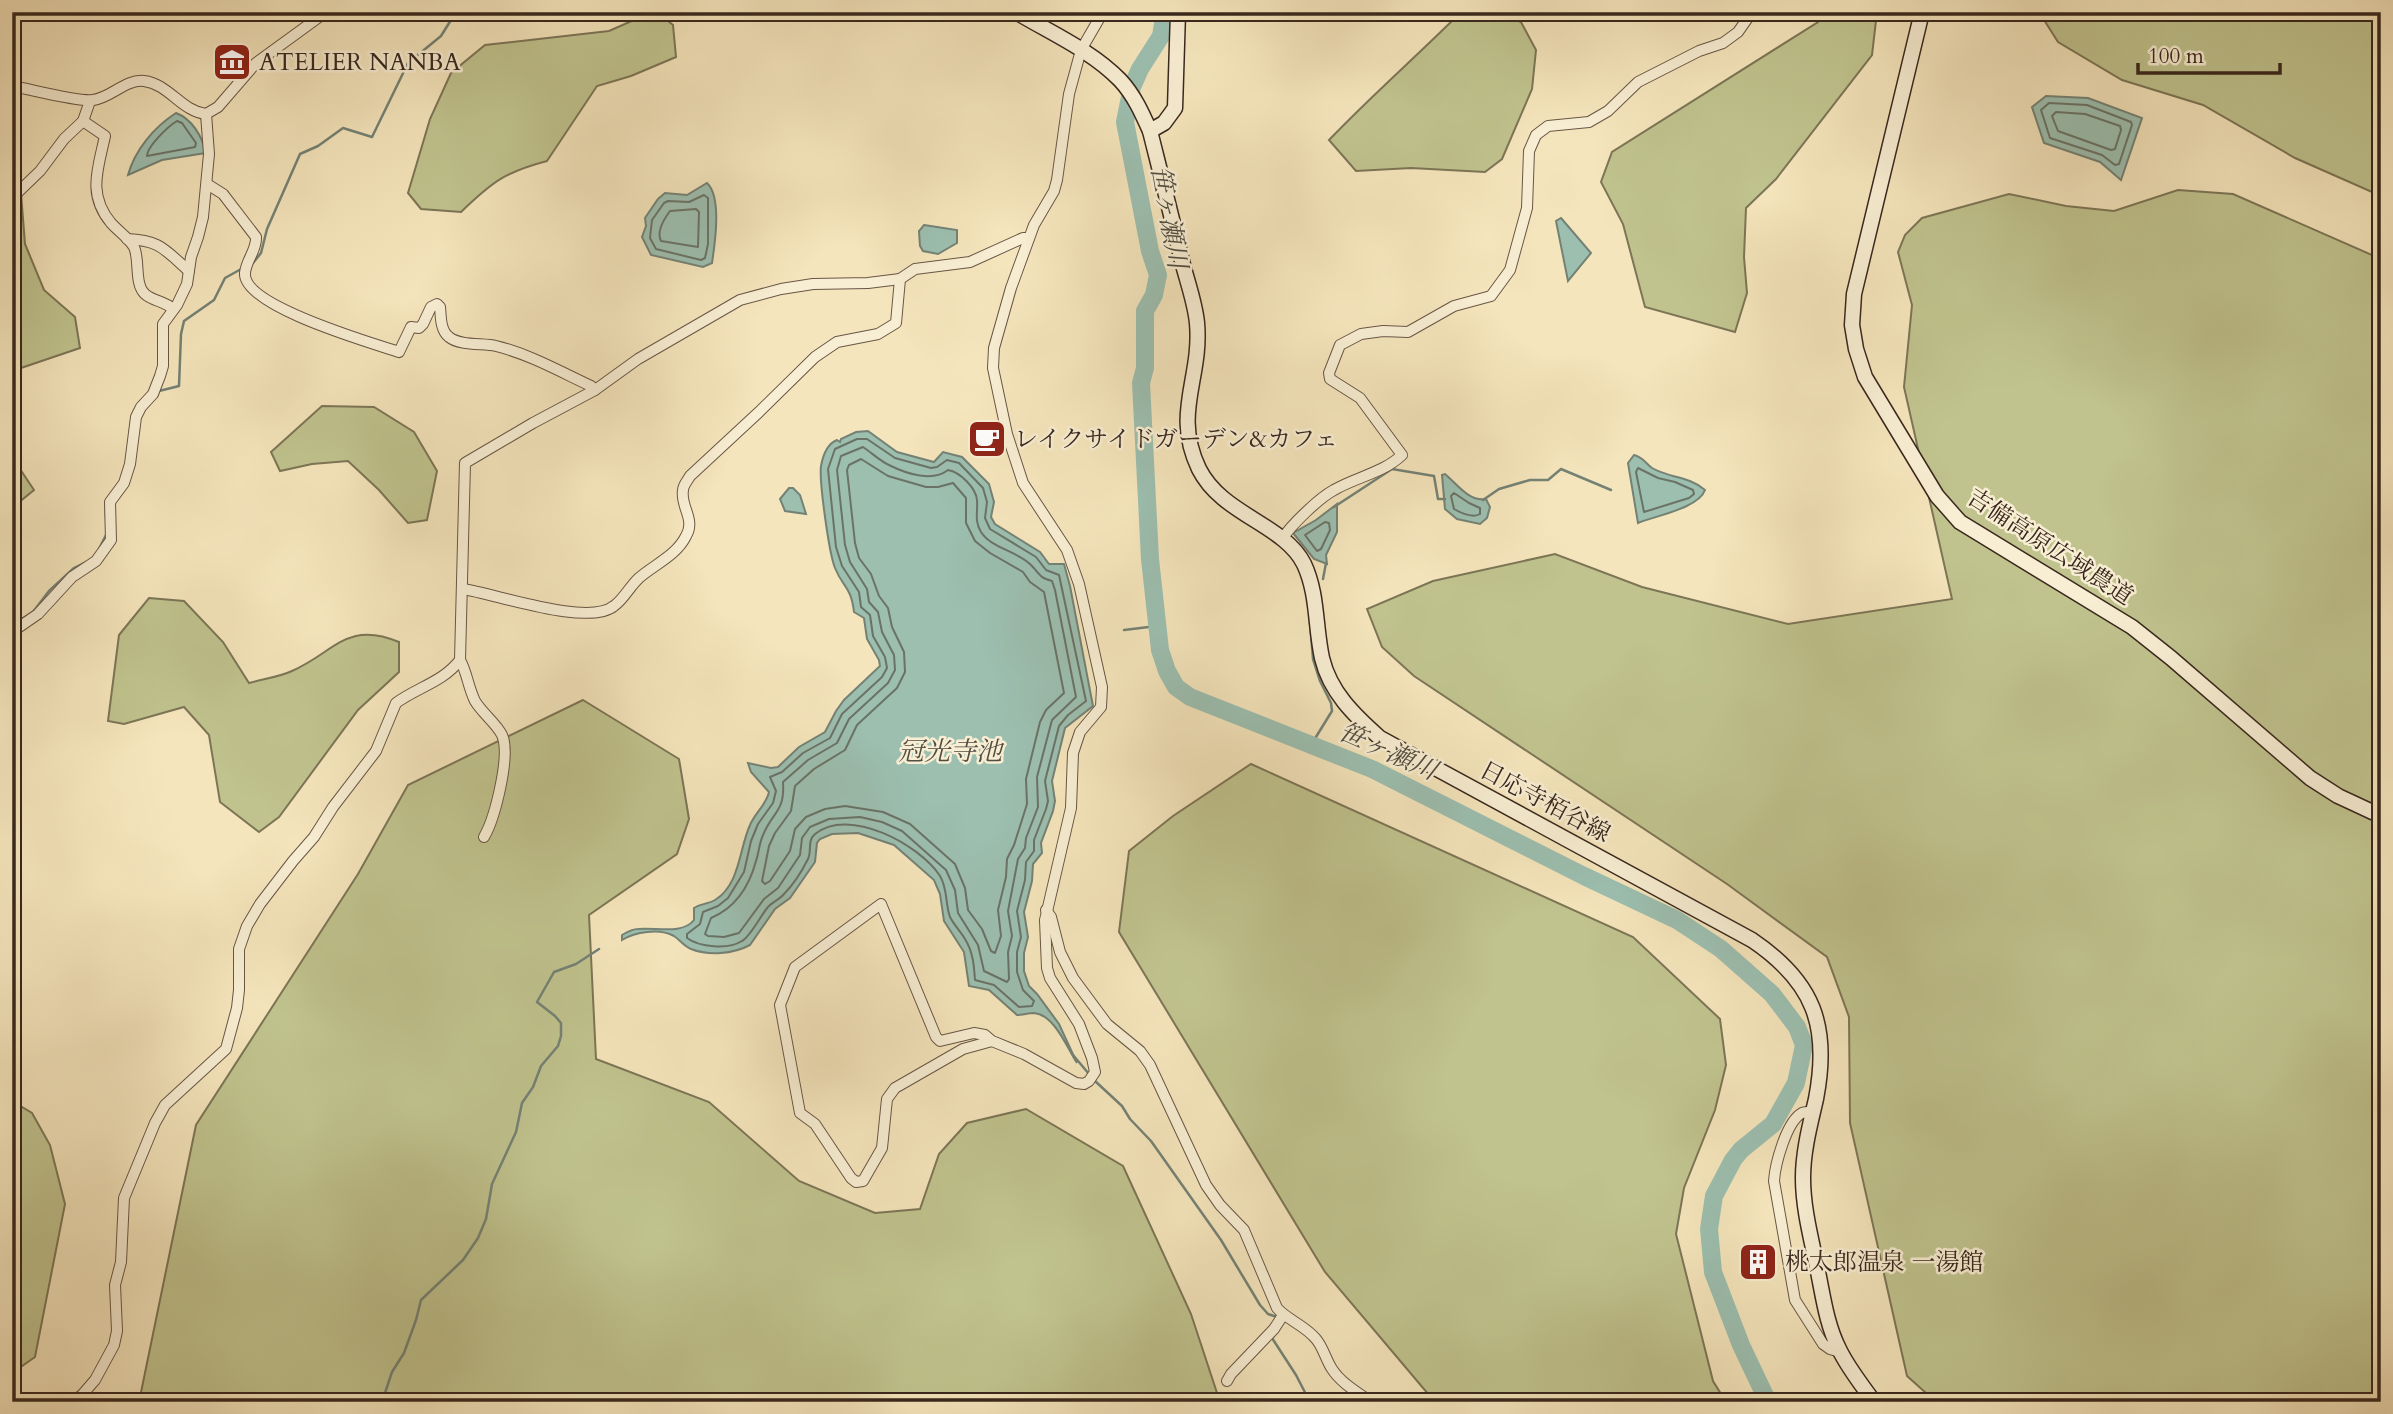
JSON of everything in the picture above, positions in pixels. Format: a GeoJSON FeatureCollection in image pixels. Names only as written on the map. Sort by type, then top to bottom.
{"type":"FeatureCollection","features":[{"type":"Feature","properties":{"kind":"main road","name":"日応寺栢谷線"},"geometry":{"type":"LineString","coordinates":[[1016,12],[1101,63],[1121,81],[1138,104],[1150,131],[1197,320],[1197,355],[1186,418],[1194,456],[1205,481],[1215,492],[1282,540],[1302,561],[1313,585],[1322,659],[1340,698],[1380,738],[1752,940],[1778,957],[1810,999],[1822,1046],[1820,1071],[1805,1147],[1803,1178],[1806,1211],[1829,1325],[1840,1352],[1874,1402]]}},
{"type":"Feature","properties":{"kind":"main road"},"geometry":{"type":"LineString","coordinates":[[1150,131],[1164,123],[1175,108],[1178,12]]}},
{"type":"Feature","properties":{"kind":"main road","name":"吉備高原広域農道"},"geometry":{"type":"LineString","coordinates":[[1922,12],[1854,294],[1852,325],[1865,377],[1937,496],[1960,522],[2132,627],[2309,778],[2338,796],[2381,816]]}},
{"type":"Feature","properties":{"kind":"street"},"geometry":{"type":"LineString","coordinates":[[12,86],[90,101],[105,97],[128,84],[145,81],[160,86],[188,108],[206,114],[218,107],[256,63],[326,12]]}},
{"type":"Feature","properties":{"kind":"street"},"geometry":{"type":"LineString","coordinates":[[992,1041],[963,1049],[895,1088],[887,1099],[882,1148],[863,1181],[856,1182],[815,1124],[800,1113],[780,1005],[796,967],[881,904],[940,1041],[974,1033],[985,1035],[1076,1083],[1084,1084],[1095,1072],[1079,1024],[1050,978],[1046,954],[1046,910],[1057,874],[1073,796],[1073,753],[1080,732],[1097,714],[1103,700],[1079,584],[1067,550],[1023,483],[1007,434],[993,368],[994,348],[1029,238],[1054,191],[1069,94],[1081,50],[1103,12]]}},
{"type":"Feature","properties":{"kind":"street"},"geometry":{"type":"LineString","coordinates":[[1282,540],[1293,526],[1332,491],[1394,463],[1402,455],[1360,398],[1330,379],[1329,373],[1340,345],[1361,334],[1382,331],[1408,332],[1454,306],[1491,296],[1510,270],[1527,208],[1529,150],[1536,135],[1548,126],[1589,122],[1608,111],[1638,82],[1699,51],[1723,43],[1738,32],[1752,12]]}},
{"type":"Feature","properties":{"kind":"street"},"geometry":{"type":"LineString","coordinates":[[12,198],[40,171],[64,139],[83,121],[90,101]]}},
{"type":"Feature","properties":{"kind":"street"},"geometry":{"type":"LineString","coordinates":[[12,632],[37,614],[72,577],[96,561],[110,540],[110,502],[124,483],[130,464],[136,417],[154,392],[163,366],[163,324],[182,295],[203,217],[209,154],[206,114]]}},
{"type":"Feature","properties":{"kind":"street"},"geometry":{"type":"LineString","coordinates":[[83,121],[105,136],[95,182],[96,195],[108,220],[134,247],[141,289],[146,295],[168,304],[173,309]]}},
{"type":"Feature","properties":{"kind":"street"},"geometry":{"type":"LineString","coordinates":[[207,184],[223,194],[256,237],[257,245],[247,268],[248,284],[258,295],[280,307],[302,318],[399,352],[411,327],[419,328],[431,307],[437,304],[440,307],[442,328],[449,337],[461,342],[478,342],[516,352],[595,390]]}},
{"type":"Feature","properties":{"kind":"street"},"geometry":{"type":"LineString","coordinates":[[484,837],[492,824],[498,802],[504,744],[502,735],[474,698],[460,660],[465,463],[595,390],[638,359],[740,300],[780,289],[813,284],[868,283],[900,279],[915,269],[970,262],[1023,238],[1029,238]]}},
{"type":"Feature","properties":{"kind":"street"},"geometry":{"type":"LineString","coordinates":[[127,239],[147,240],[158,244],[189,271]]}},
{"type":"Feature","properties":{"kind":"street"},"geometry":{"type":"LineString","coordinates":[[463,589],[555,610],[594,613],[613,608],[639,578],[679,547],[688,533],[690,517],[684,502],[683,489],[690,476],[815,356],[837,342],[878,334],[896,323],[900,279]]}},
{"type":"Feature","properties":{"kind":"street"},"geometry":{"type":"LineString","coordinates":[[72,1402],[95,1380],[114,1345],[117,1331],[115,1285],[121,1262],[124,1198],[134,1171],[165,1105],[226,1049],[240,990],[239,949],[247,926],[260,904],[314,837],[333,807],[376,751],[396,703],[433,684],[460,660]]}},
{"type":"Feature","properties":{"kind":"street"},"geometry":{"type":"LineString","coordinates":[[1046,910],[1052,917],[1060,952],[1073,978],[1107,1024],[1140,1051],[1150,1065],[1206,1185],[1220,1205],[1244,1230],[1277,1308],[1286,1318],[1317,1339],[1332,1369],[1345,1383],[1371,1402]]}},
{"type":"Feature","properties":{"kind":"street"},"geometry":{"type":"LineString","coordinates":[[1813,1111],[1802,1113],[1796,1119],[1779,1150],[1774,1181],[1795,1300],[1823,1344],[1840,1352]]}},
{"type":"Feature","properties":{"kind":"street"},"geometry":{"type":"LineString","coordinates":[[1227,1381],[1286,1318]]}},
{"type":"Feature","properties":{"kind":"green space"},"geometry":{"type":"Polygon","coordinates":[[[657,12],[673,25],[676,57],[631,76],[597,86],[547,161],[520,169],[500,179],[461,212],[421,209],[408,193],[430,119],[451,73],[485,45],[609,31],[657,12]]]}},
{"type":"Feature","properties":{"kind":"green space"},"geometry":{"type":"Polygon","coordinates":[[[1496,12],[1521,22],[1536,50],[1532,89],[1502,159],[1485,172],[1411,168],[1356,171],[1329,140],[1460,13],[1496,12]]]}},
{"type":"Feature","properties":{"kind":"green space"},"geometry":{"type":"Polygon","coordinates":[[[1821,12],[1877,12],[1872,55],[1776,179],[1746,208],[1744,257],[1747,293],[1735,332],[1645,307],[1623,224],[1601,182],[1612,152],[1818,22],[1821,12]]]}},
{"type":"Feature","properties":{"kind":"green space"},"geometry":{"type":"Polygon","coordinates":[[[2039,12],[2381,12],[2381,196],[2295,158],[2203,105],[2122,80],[2058,42],[2039,12]]]}},
{"type":"Feature","properties":{"kind":"green space"},"geometry":{"type":"Polygon","coordinates":[[[12,128],[15,129],[17,142],[25,244],[44,290],[75,317],[80,348],[12,371],[12,128]]]}},
{"type":"Feature","properties":{"kind":"green space"},"geometry":{"type":"Polygon","coordinates":[[[2178,190],[2233,194],[2381,259],[2381,1402],[1936,1402],[1907,1376],[1850,1123],[1849,1017],[1827,957],[1727,884],[1414,676],[1382,647],[1367,609],[1433,581],[1555,554],[1642,587],[1788,624],[1952,599],[1904,387],[1912,305],[1898,252],[1905,235],[1922,218],[2009,194],[2066,206],[2114,211],[2178,190]]]}},
{"type":"Feature","properties":{"kind":"green space"},"geometry":{"type":"Polygon","coordinates":[[[322,406],[374,407],[414,432],[437,471],[427,520],[408,523],[379,490],[348,461],[312,464],[280,471],[271,452],[322,406]]]}},
{"type":"Feature","properties":{"kind":"green space"},"geometry":{"type":"Polygon","coordinates":[[[12,457],[34,490],[12,508],[12,457]]]}},
{"type":"Feature","properties":{"kind":"green space"},"geometry":{"type":"Polygon","coordinates":[[[149,598],[184,601],[223,642],[249,683],[287,673],[342,641],[366,635],[381,636],[399,642],[399,672],[358,710],[279,817],[259,832],[220,802],[209,735],[184,707],[124,724],[108,721],[119,635],[149,598]]]}},
{"type":"Feature","properties":{"kind":"green space"},"geometry":{"type":"Polygon","coordinates":[[[583,700],[679,759],[689,819],[677,854],[589,915],[596,1059],[709,1102],[799,1181],[875,1213],[920,1209],[939,1154],[967,1123],[1026,1109],[1123,1166],[1191,1314],[1220,1402],[139,1402],[196,1125],[358,874],[408,785],[583,700]]]}},
{"type":"Feature","properties":{"kind":"green space"},"geometry":{"type":"Polygon","coordinates":[[[1251,764],[1633,937],[1720,1019],[1726,1065],[1715,1110],[1684,1188],[1676,1234],[1713,1381],[1726,1402],[1426,1402],[1429,1395],[1325,1272],[1119,932],[1129,851],[1173,816],[1251,764]]]}},
{"type":"Feature","properties":{"kind":"green space"},"geometry":{"type":"Polygon","coordinates":[[[12,1101],[32,1113],[50,1145],[65,1204],[35,1357],[12,1373],[12,1101]]]}},
{"type":"Feature","properties":{"kind":"water"},"geometry":{"type":"Polygon","coordinates":[[[2046,96],[2088,98],[2142,118],[2121,180],[2100,162],[2044,143],[2032,107],[2046,96]]]}},
{"type":"Feature","properties":{"kind":"water"},"geometry":{"type":"Polygon","coordinates":[[[176,113],[187,119],[196,129],[206,153],[162,160],[128,175],[146,140],[176,113]]]}},
{"type":"Feature","properties":{"kind":"water"},"geometry":{"type":"Polygon","coordinates":[[[707,183],[712,190],[716,209],[712,263],[703,267],[651,255],[642,237],[646,226],[645,218],[658,199],[665,193],[687,195],[707,183]]]}},
{"type":"Feature","properties":{"kind":"water"},"geometry":{"type":"Polygon","coordinates":[[[1561,218],[1591,253],[1568,281],[1556,221],[1561,218]]]}},
{"type":"Feature","properties":{"kind":"water"},"geometry":{"type":"Polygon","coordinates":[[[924,225],[957,230],[957,243],[938,254],[923,251],[919,231],[924,225]]]}},
{"type":"Feature","properties":{"kind":"water","name":"冠光寺池"},"geometry":{"type":"Polygon","coordinates":[[[868,431],[897,452],[934,462],[943,452],[962,457],[989,484],[994,502],[991,517],[995,524],[1040,552],[1049,564],[1064,564],[1093,706],[1065,728],[1052,781],[1055,801],[1053,811],[1041,843],[1042,853],[1033,864],[1032,881],[1024,912],[1028,937],[1024,953],[1024,971],[1029,986],[1059,1024],[1077,1063],[1060,1033],[1041,1015],[1017,1015],[989,990],[969,986],[964,952],[944,921],[940,894],[934,880],[894,845],[858,833],[832,834],[820,839],[815,862],[790,898],[775,909],[750,945],[721,953],[705,953],[689,948],[668,934],[640,933],[622,940],[622,935],[634,930],[676,929],[689,925],[694,920],[694,908],[723,893],[738,866],[750,825],[769,792],[751,772],[748,763],[778,767],[799,747],[825,732],[844,700],[880,666],[867,639],[864,618],[854,612],[849,592],[835,568],[827,533],[821,474],[823,458],[831,444],[856,432],[868,431]]]}},
{"type":"Feature","properties":{"kind":"water"},"geometry":{"type":"Polygon","coordinates":[[[1634,455],[1652,468],[1692,482],[1705,490],[1686,507],[1638,523],[1628,463],[1634,455]]]}},
{"type":"Feature","properties":{"kind":"water"},"geometry":{"type":"Polygon","coordinates":[[[1445,474],[1469,495],[1486,499],[1490,507],[1487,518],[1480,524],[1457,519],[1445,509],[1442,475],[1445,474]]]}},
{"type":"Feature","properties":{"kind":"water"},"geometry":{"type":"Polygon","coordinates":[[[789,488],[793,488],[800,495],[806,514],[785,511],[780,499],[789,488]]]}},
{"type":"Feature","properties":{"kind":"water"},"geometry":{"type":"Polygon","coordinates":[[[1337,504],[1337,532],[1326,555],[1327,564],[1314,559],[1293,533],[1337,504]]]}},
{"type":"Feature","properties":{"kind":"waterway"},"geometry":{"type":"LineString","coordinates":[[249,268],[261,253],[267,229],[300,154],[318,146],[343,128],[372,137],[408,63],[441,36],[456,12]]}},
{"type":"Feature","properties":{"kind":"waterway"},"geometry":{"type":"LineString","coordinates":[[569,12],[584,12]]}},
{"type":"Feature","properties":{"kind":"waterway","name":"笹ヶ瀬川"},"geometry":{"type":"LineString","coordinates":[[1165,12],[1161,36],[1132,87],[1125,122],[1150,251],[1158,275],[1154,295],[1145,311],[1145,368],[1141,383],[1150,559],[1160,650],[1167,671],[1176,687],[1190,697],[1372,769],[1677,920],[1721,949],[1772,994],[1797,1027],[1804,1045],[1796,1083],[1773,1124],[1733,1160],[1714,1196],[1709,1229],[1713,1272],[1741,1345],[1768,1402]]}},
{"type":"Feature","properties":{"kind":"waterway"},"geometry":{"type":"LineString","coordinates":[[159,391],[179,386],[184,321],[214,300],[225,278],[243,268]]}},
{"type":"Feature","properties":{"kind":"waterway"},"geometry":{"type":"LineString","coordinates":[[129,440],[131,422]]}},
{"type":"Feature","properties":{"kind":"waterway"},"geometry":{"type":"LineString","coordinates":[[1334,507],[1392,469],[1434,476],[1438,499],[1445,499]]}},
{"type":"Feature","properties":{"kind":"waterway"},"geometry":{"type":"LineString","coordinates":[[1483,500],[1499,489],[1530,480],[1548,480],[1561,469],[1611,490]]}},
{"type":"Feature","properties":{"kind":"waterway"},"geometry":{"type":"LineString","coordinates":[[106,504],[106,518]]}},
{"type":"Feature","properties":{"kind":"waterway"},"geometry":{"type":"LineString","coordinates":[[98,551],[106,535]]}},
{"type":"Feature","properties":{"kind":"waterway"},"geometry":{"type":"LineString","coordinates":[[12,625],[33,612],[49,591],[74,568],[86,562]]}},
{"type":"Feature","properties":{"kind":"waterway"},"geometry":{"type":"LineString","coordinates":[[1323,579],[1326,563]]}},
{"type":"Feature","properties":{"kind":"waterway"},"geometry":{"type":"LineString","coordinates":[[1310,622],[1313,659],[1332,711],[1311,745]]}},
{"type":"Feature","properties":{"kind":"waterway"},"geometry":{"type":"LineString","coordinates":[[1124,630],[1157,626]]}},
{"type":"Feature","properties":{"kind":"waterway"},"geometry":{"type":"LineString","coordinates":[[382,1402],[392,1372],[404,1353],[421,1300],[463,1260],[478,1238],[486,1219],[492,1184],[516,1132],[522,1103],[533,1087],[541,1066],[558,1046],[561,1023],[537,1002],[554,972],[576,964],[599,949]]}},
{"type":"Feature","properties":{"kind":"waterway"},"geometry":{"type":"LineString","coordinates":[[1073,1055],[1089,1074]]}},
{"type":"Feature","properties":{"kind":"waterway"},"geometry":{"type":"LineString","coordinates":[[1095,1081],[1122,1106],[1130,1119],[1151,1141],[1221,1240],[1260,1305],[1268,1314],[1280,1318]]}},
{"type":"Feature","properties":{"kind":"waterway"},"geometry":{"type":"LineString","coordinates":[[1274,1336],[1272,1338],[1310,1402]]}},
{"type":"Feature","properties":{"kind":"place","name":"ATELIER NANBA"},"geometry":{"type":"Point","coordinates":[232,62]}},
{"type":"Feature","properties":{"kind":"place","name":"レイクサイドガーデン&カフェ"},"geometry":{"type":"Point","coordinates":[987,439]}},
{"type":"Feature","properties":{"kind":"place","name":"桃太郎温泉 一湯館"},"geometry":{"type":"Point","coordinates":[1758,1262]}}]}
